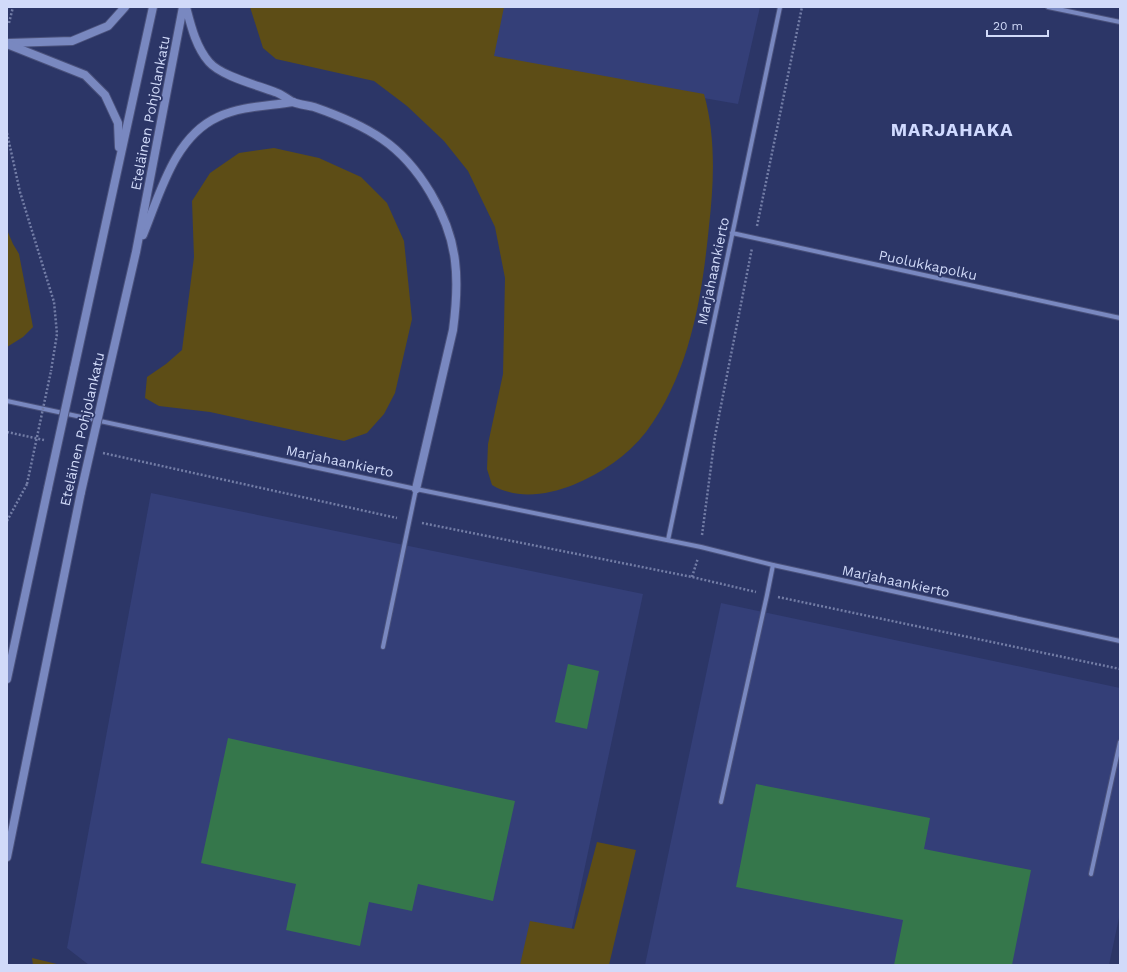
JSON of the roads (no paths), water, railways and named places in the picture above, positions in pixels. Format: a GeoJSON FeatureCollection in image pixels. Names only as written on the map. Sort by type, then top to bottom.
{"type":"FeatureCollection","features":[{"type":"Feature","properties":{"kind":"main road"},"geometry":{"type":"LineString","coordinates":[[7,43],[72,41],[108,26],[125,7]]}},
{"type":"Feature","properties":{"kind":"main road","name":"Eteläinen Pohjolankatu"},"geometry":{"type":"LineString","coordinates":[[7,679],[153,7]]}},
{"type":"Feature","properties":{"kind":"main road"},"geometry":{"type":"LineString","coordinates":[[184,7],[201,51],[210,63],[225,73],[277,92],[293,102],[341,117],[383,139],[409,164],[430,192],[441,213],[450,237],[455,259],[457,282],[456,306],[453,330],[416,489]]}},
{"type":"Feature","properties":{"kind":"main road","name":"Eteläinen Pohjolankatu"},"geometry":{"type":"LineString","coordinates":[[7,857],[81,492],[136,252],[184,7]]}},
{"type":"Feature","properties":{"kind":"main road"},"geometry":{"type":"LineString","coordinates":[[7,43],[86,75],[105,95],[118,123],[120,160]]}},
{"type":"Feature","properties":{"kind":"main road"},"geometry":{"type":"LineString","coordinates":[[136,252],[174,158],[187,141],[202,126],[218,116],[236,111],[293,102]]}},
{"type":"Feature","properties":{"kind":"street","name":"Marjahaankierto"},"geometry":{"type":"LineString","coordinates":[[668,540],[780,7]]}},
{"type":"Feature","properties":{"kind":"street"},"geometry":{"type":"LineString","coordinates":[[1048,7],[1120,22]]}},
{"type":"Feature","properties":{"kind":"street","name":"Puolukkapolku"},"geometry":{"type":"LineString","coordinates":[[732,234],[1120,318]]}},
{"type":"Feature","properties":{"kind":"street","name":"Marjahaankierto"},"geometry":{"type":"LineString","coordinates":[[7,401],[416,489],[701,547],[1120,641]]}},
{"type":"Feature","properties":{"kind":"street"},"geometry":{"type":"LineString","coordinates":[[383,647],[416,489]]}},
{"type":"Feature","properties":{"kind":"street"},"geometry":{"type":"LineString","coordinates":[[721,802],[773,564]]}},
{"type":"Feature","properties":{"kind":"street"},"geometry":{"type":"LineString","coordinates":[[1091,874],[1120,742]]}},
{"type":"Feature","properties":{"kind":"district","name":"MARJAHAKA"},"geometry":{"type":"Point","coordinates":[952,129]}}]}
